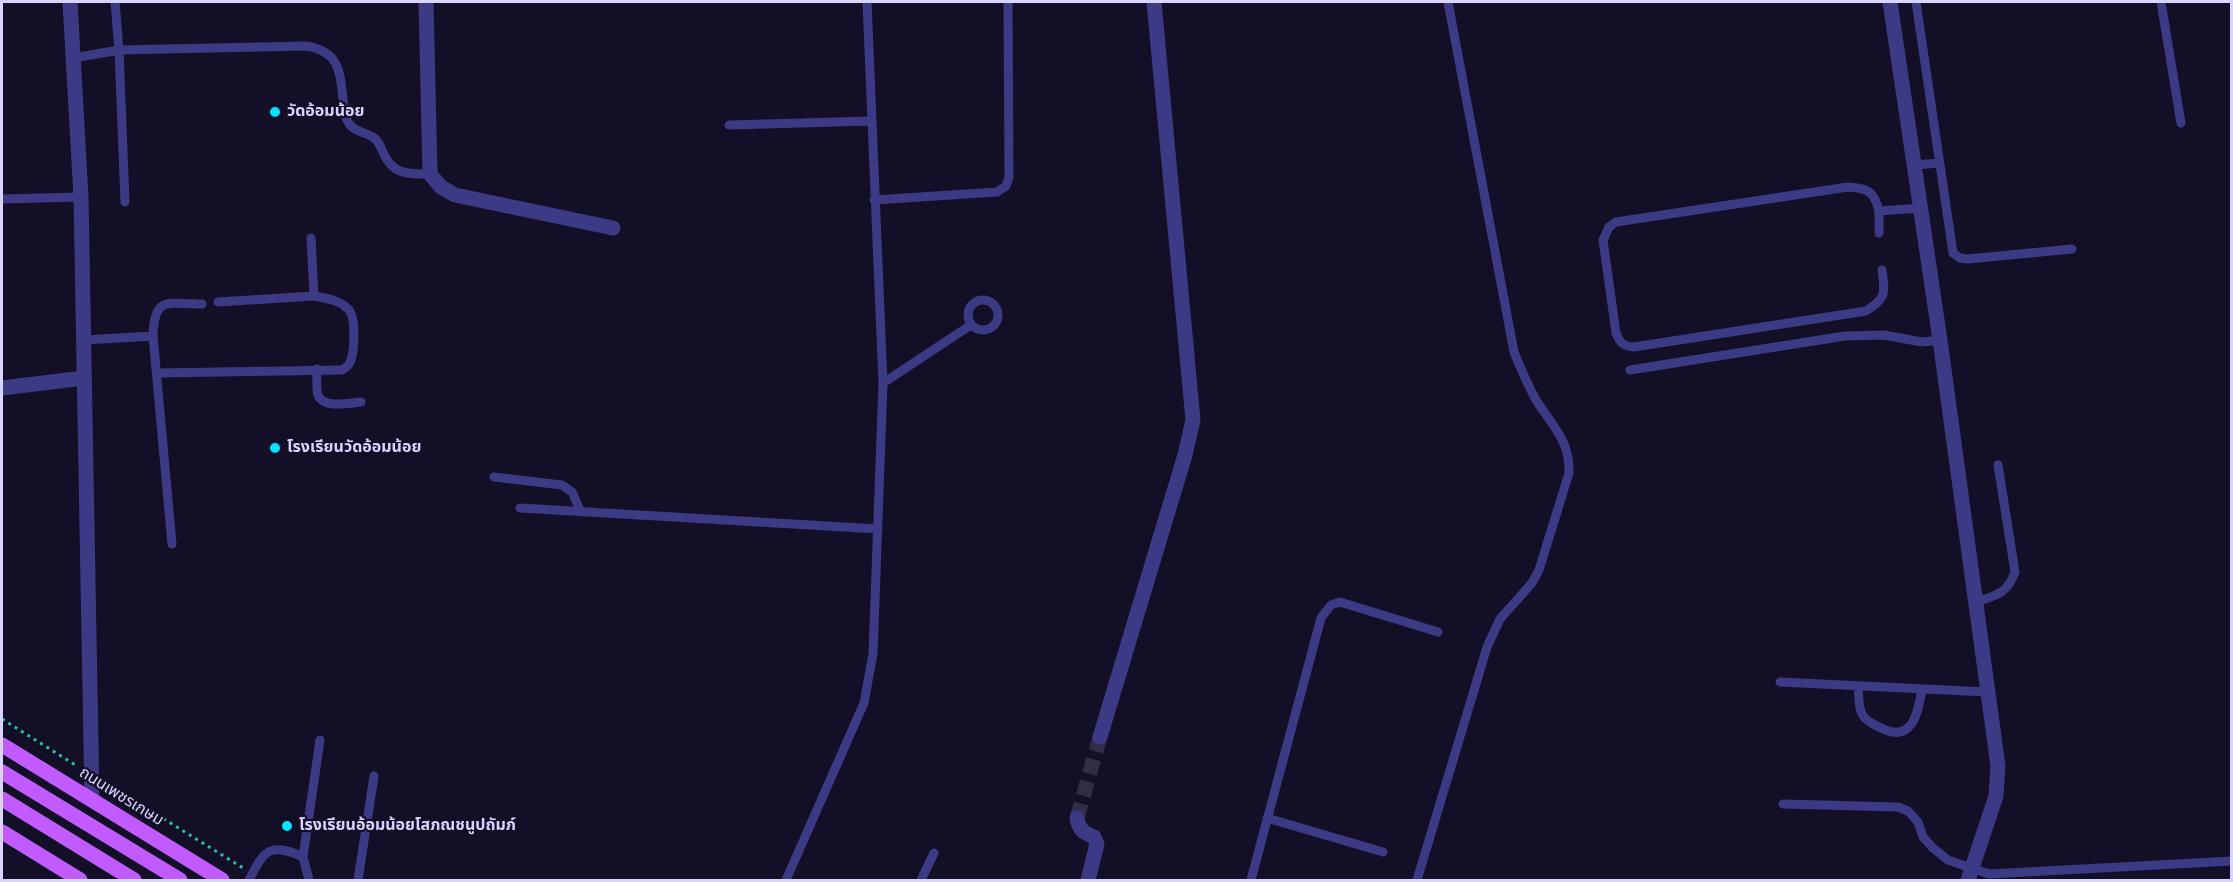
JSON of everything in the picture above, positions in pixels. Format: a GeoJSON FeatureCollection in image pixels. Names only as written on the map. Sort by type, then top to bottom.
{"type":"FeatureCollection","features":[{"type":"Feature","properties":{"kind":"main road","name":"ถนนเพชรเกษม"},"geometry":{"type":"LineString","coordinates":[[2,745],[222,880]]}},
{"type":"Feature","properties":{"kind":"main road"},"geometry":{"type":"LineString","coordinates":[[2,772],[180,880]]}},
{"type":"Feature","properties":{"kind":"main road"},"geometry":{"type":"LineString","coordinates":[[2,799],[134,880]]}},
{"type":"Feature","properties":{"kind":"main road"},"geometry":{"type":"LineString","coordinates":[[2,832],[80,880]]}},
{"type":"Feature","properties":{"kind":"street"},"geometry":{"type":"LineString","coordinates":[[70,2],[81,197],[92,800]]}},
{"type":"Feature","properties":{"kind":"street"},"geometry":{"type":"LineString","coordinates":[[426,2],[430,174],[441,187],[455,195],[613,228]]}},
{"type":"Feature","properties":{"kind":"street"},"geometry":{"type":"LineString","coordinates":[[1100,737],[1185,455],[1193,420],[1154,2]]}},
{"type":"Feature","properties":{"kind":"street"},"geometry":{"type":"LineString","coordinates":[[1890,2],[1940,340],[1998,766],[1996,796],[1970,875]]}},
{"type":"Feature","properties":{"kind":"street"},"geometry":{"type":"LineString","coordinates":[[2,388],[84,378]]}},
{"type":"Feature","properties":{"kind":"street"},"geometry":{"type":"LineString","coordinates":[[1077,818],[1078,827],[1094,837],[1097,844],[1088,880]]}},
{"type":"Feature","properties":{"kind":"lane"},"geometry":{"type":"LineString","coordinates":[[115,2],[125,202]]}},
{"type":"Feature","properties":{"kind":"lane"},"geometry":{"type":"LineString","coordinates":[[786,880],[866,693],[873,654],[883,382],[867,2]]}},
{"type":"Feature","properties":{"kind":"lane"},"geometry":{"type":"LineString","coordinates":[[874,200],[997,192],[1006,186],[1009,177],[1008,2]]}},
{"type":"Feature","properties":{"kind":"lane"},"geometry":{"type":"LineString","coordinates":[[1417,880],[1487,647],[1500,619],[1532,583],[1539,570],[1570,466],[1565,444],[1526,383],[1514,352],[1448,2]]}},
{"type":"Feature","properties":{"kind":"lane"},"geometry":{"type":"LineString","coordinates":[[1916,2],[1950,247],[1953,253],[1960,258],[1968,259],[2072,249]]}},
{"type":"Feature","properties":{"kind":"lane"},"geometry":{"type":"LineString","coordinates":[[2161,2],[2181,123]]}},
{"type":"Feature","properties":{"kind":"lane"},"geometry":{"type":"LineString","coordinates":[[74,58],[119,50],[306,46],[321,48],[335,61],[341,74],[345,117],[351,126],[359,133],[371,136],[380,145],[394,169],[405,174],[430,174]]}},
{"type":"Feature","properties":{"kind":"lane"},"geometry":{"type":"LineString","coordinates":[[729,125],[871,121]]}},
{"type":"Feature","properties":{"kind":"lane"},"geometry":{"type":"LineString","coordinates":[[1915,165],[1939,162]]}},
{"type":"Feature","properties":{"kind":"lane"},"geometry":{"type":"LineString","coordinates":[[1879,233],[1879,211],[1875,196],[1868,191],[1848,187],[1616,222],[1609,227],[1603,240],[1616,333],[1620,343],[1634,347],[1866,311],[1881,300],[1885,292],[1882,270]]}},
{"type":"Feature","properties":{"kind":"lane"},"geometry":{"type":"LineString","coordinates":[[2,200],[81,197]]}},
{"type":"Feature","properties":{"kind":"lane"},"geometry":{"type":"LineString","coordinates":[[1879,211],[1921,208]]}},
{"type":"Feature","properties":{"kind":"lane"},"geometry":{"type":"LineString","coordinates":[[312,238],[314,296]]}},
{"type":"Feature","properties":{"kind":"lane"},"geometry":{"type":"LineString","coordinates":[[158,373],[342,370],[349,365],[352,356],[354,320],[349,310],[329,298],[314,296],[218,302]]}},
{"type":"Feature","properties":{"kind":"lane"},"geometry":{"type":"LineString","coordinates":[[172,544],[153,318],[163,304],[202,304]]}},
{"type":"Feature","properties":{"kind":"lane"},"geometry":{"type":"LineString","coordinates":[[883,382],[971,325]]}},
{"type":"Feature","properties":{"kind":"lane"},"geometry":{"type":"LineString","coordinates":[[1630,370],[1845,336],[1884,334],[1922,342],[1940,340]]}},
{"type":"Feature","properties":{"kind":"lane"},"geometry":{"type":"LineString","coordinates":[[84,340],[153,336]]}},
{"type":"Feature","properties":{"kind":"lane"},"geometry":{"type":"LineString","coordinates":[[317,369],[318,395],[322,401],[332,404],[361,402]]}},
{"type":"Feature","properties":{"kind":"lane"},"geometry":{"type":"LineString","coordinates":[[1976,602],[2003,592],[2011,583],[2015,572],[1998,465]]}},
{"type":"Feature","properties":{"kind":"lane"},"geometry":{"type":"LineString","coordinates":[[494,477],[562,486],[572,492],[581,512]]}},
{"type":"Feature","properties":{"kind":"lane"},"geometry":{"type":"LineString","coordinates":[[520,508],[878,529]]}},
{"type":"Feature","properties":{"kind":"lane"},"geometry":{"type":"LineString","coordinates":[[1251,880],[1321,618],[1331,605],[1340,602],[1438,632]]}},
{"type":"Feature","properties":{"kind":"lane"},"geometry":{"type":"LineString","coordinates":[[1780,682],[1988,692]]}},
{"type":"Feature","properties":{"kind":"lane"},"geometry":{"type":"LineString","coordinates":[[1858,686],[1862,714],[1871,723],[1887,731],[1899,733],[1908,728],[1917,717],[1922,689]]}},
{"type":"Feature","properties":{"kind":"lane"},"geometry":{"type":"LineString","coordinates":[[309,880],[303,857],[320,740]]}},
{"type":"Feature","properties":{"kind":"lane"},"geometry":{"type":"LineString","coordinates":[[358,880],[374,776]]}},
{"type":"Feature","properties":{"kind":"lane"},"geometry":{"type":"LineString","coordinates":[[1783,804],[1898,807],[1908,811],[1918,822],[1923,837],[1933,849],[1970,875],[2232,861]]}},
{"type":"Feature","properties":{"kind":"lane"},"geometry":{"type":"LineString","coordinates":[[1267,818],[1383,852]]}},
{"type":"Feature","properties":{"kind":"lane"},"geometry":{"type":"LineString","coordinates":[[251,877],[260,859],[268,850],[278,848],[303,857]]}},
{"type":"Feature","properties":{"kind":"lane"},"geometry":{"type":"LineString","coordinates":[[921,880],[934,853]]}},
{"type":"Feature","properties":{"kind":"path"},"geometry":{"type":"LineString","coordinates":[[2,719],[251,877]]}},
{"type":"Feature","properties":{"kind":"tunnel"},"geometry":{"type":"LineString","coordinates":[[1077,818],[1100,737]]}},
{"type":"Feature","properties":{"kind":"place","name":"วัดอ้อมน้อย"},"geometry":{"type":"Point","coordinates":[275,112]}},
{"type":"Feature","properties":{"kind":"place","name":"โรงเรียนวัดอ้อมน้อย"},"geometry":{"type":"Point","coordinates":[275,448]}},
{"type":"Feature","properties":{"kind":"place","name":"โรงเรียนอ้อมน้อยโสภณชนูปถัมภ์"},"geometry":{"type":"Point","coordinates":[287,826]}}]}
